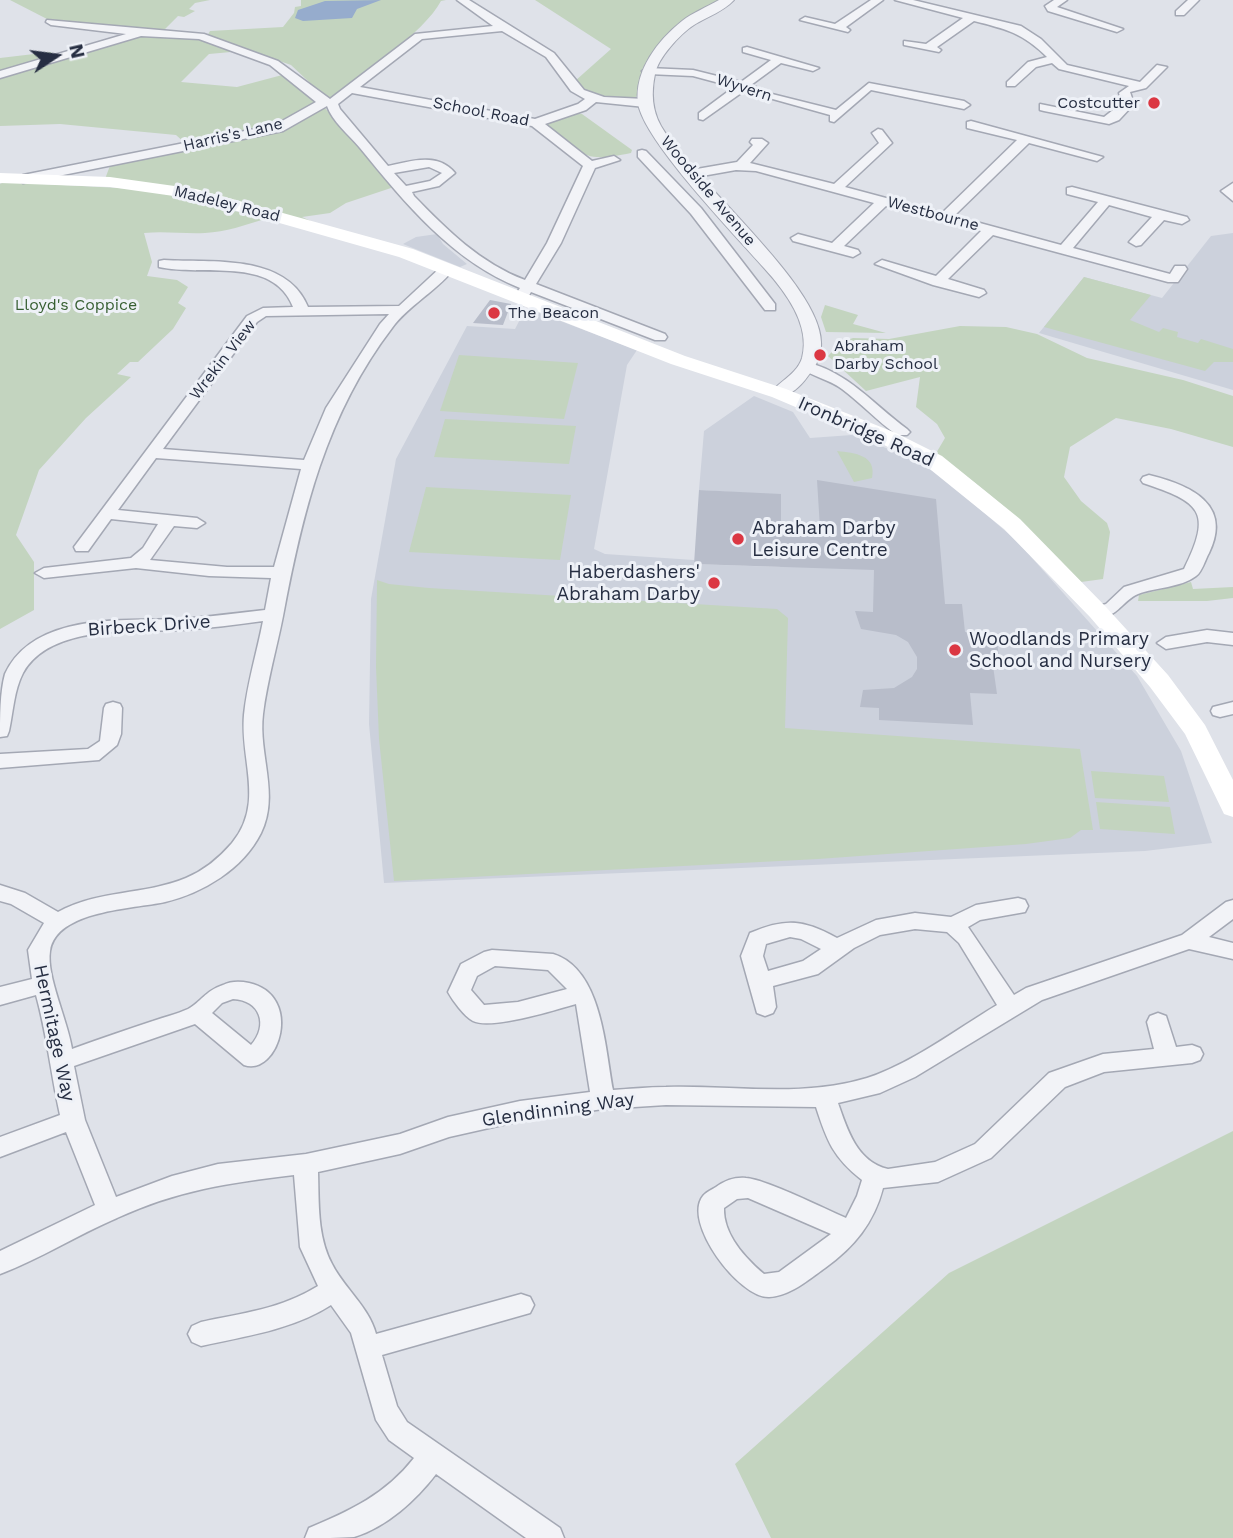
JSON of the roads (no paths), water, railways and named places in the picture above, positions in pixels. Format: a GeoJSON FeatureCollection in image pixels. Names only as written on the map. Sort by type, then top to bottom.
{"type":"FeatureCollection","features":[{"type":"Feature","properties":{"kind":"main road","name":"Madeley Road"},"geometry":{"type":"LineString","coordinates":[[0,178],[110,182],[196,194],[406,253],[446,270]]}},
{"type":"Feature","properties":{"kind":"main road","name":"Ironbridge Road"},"geometry":{"type":"LineString","coordinates":[[446,270],[525,291],[678,360],[779,393],[888,438],[934,461],[1012,524],[1098,612],[1159,681],[1196,731],[1233,807]]}},
{"type":"Feature","properties":{"kind":"street"},"geometry":{"type":"LineString","coordinates":[[462,0],[502,27],[546,51],[559,63],[575,89],[594,98],[645,103],[648,71],[653,61],[686,24],[728,0]]}},
{"type":"Feature","properties":{"kind":"street"},"geometry":{"type":"LineString","coordinates":[[805,20],[841,29],[878,0]]}},
{"type":"Feature","properties":{"kind":"street"},"geometry":{"type":"LineString","coordinates":[[900,0],[921,2],[1017,28],[1037,41],[1063,67],[1142,86]]}},
{"type":"Feature","properties":{"kind":"street"},"geometry":{"type":"LineString","coordinates":[[1062,0],[1053,3],[1050,6],[1052,9],[1117,29]]}},
{"type":"Feature","properties":{"kind":"street"},"geometry":{"type":"LineString","coordinates":[[1180,13],[1190,1]]}},
{"type":"Feature","properties":{"kind":"street"},"geometry":{"type":"LineString","coordinates":[[908,43],[932,49],[972,17]]}},
{"type":"Feature","properties":{"kind":"street"},"geometry":{"type":"LineString","coordinates":[[51,22],[143,33],[200,36],[237,47],[274,63],[328,102],[404,190],[464,252],[525,291],[660,337]]}},
{"type":"Feature","properties":{"kind":"street","name":"Harris's Lane"},"geometry":{"type":"LineString","coordinates":[[23,179],[279,128],[350,89],[419,36],[502,27]]}},
{"type":"Feature","properties":{"kind":"street"},"geometry":{"type":"LineString","coordinates":[[0,75],[143,33]]}},
{"type":"Feature","properties":{"kind":"street"},"geometry":{"type":"LineString","coordinates":[[747,50],[813,68]]}},
{"type":"Feature","properties":{"kind":"street"},"geometry":{"type":"LineString","coordinates":[[703,116],[779,59]]}},
{"type":"Feature","properties":{"kind":"street"},"geometry":{"type":"LineString","coordinates":[[1011,84],[1032,64],[1054,59]]}},
{"type":"Feature","properties":{"kind":"street"},"geometry":{"type":"LineString","coordinates":[[1044,107],[1105,121],[1115,117],[1128,104],[1120,92],[1142,86],[1161,67]]}},
{"type":"Feature","properties":{"kind":"street","name":"Wyvern"},"geometry":{"type":"LineString","coordinates":[[648,71],[693,73],[836,116],[869,86],[964,105]]}},
{"type":"Feature","properties":{"kind":"street","name":"School Road"},"geometry":{"type":"LineString","coordinates":[[350,89],[536,123],[548,135],[590,165]]}},
{"type":"Feature","properties":{"kind":"street"},"geometry":{"type":"LineString","coordinates":[[536,123],[582,107],[594,98]]}},
{"type":"Feature","properties":{"kind":"street","name":"Woodside Avenue"},"geometry":{"type":"LineString","coordinates":[[645,103],[663,140],[802,305],[813,341],[810,361],[806,366]]}},
{"type":"Feature","properties":{"kind":"street"},"geometry":{"type":"LineString","coordinates":[[971,125],[1097,157]]}},
{"type":"Feature","properties":{"kind":"street"},"geometry":{"type":"LineString","coordinates":[[837,188],[886,143],[878,133]]}},
{"type":"Feature","properties":{"kind":"street"},"geometry":{"type":"LineString","coordinates":[[945,217],[1026,139]]}},
{"type":"Feature","properties":{"kind":"street"},"geometry":{"type":"LineString","coordinates":[[745,166],[743,161],[762,143],[756,142]]}},
{"type":"Feature","properties":{"kind":"street"},"geometry":{"type":"LineString","coordinates":[[642,155],[696,211],[770,307]]}},
{"type":"Feature","properties":{"kind":"street"},"geometry":{"type":"LineString","coordinates":[[525,291],[554,243],[590,165],[614,160]]}},
{"type":"Feature","properties":{"kind":"street"},"geometry":{"type":"LineString","coordinates":[[388,170],[423,163],[440,165],[449,173],[446,178],[433,184],[404,190]]}},
{"type":"Feature","properties":{"kind":"street","name":"Westbourne"},"geometry":{"type":"LineString","coordinates":[[691,174],[745,166],[884,200],[1173,278]]}},
{"type":"Feature","properties":{"kind":"street"},"geometry":{"type":"LineString","coordinates":[[1233,187],[1227,191],[1233,197]]}},
{"type":"Feature","properties":{"kind":"street"},"geometry":{"type":"LineString","coordinates":[[1072,191],[1182,220]]}},
{"type":"Feature","properties":{"kind":"street"},"geometry":{"type":"LineString","coordinates":[[835,248],[884,200]]}},
{"type":"Feature","properties":{"kind":"street"},"geometry":{"type":"LineString","coordinates":[[1065,249],[1106,200]]}},
{"type":"Feature","properties":{"kind":"street"},"geometry":{"type":"LineString","coordinates":[[696,211],[719,206]]}},
{"type":"Feature","properties":{"kind":"street"},"geometry":{"type":"LineString","coordinates":[[1136,242],[1161,215]]}},
{"type":"Feature","properties":{"kind":"street"},"geometry":{"type":"LineString","coordinates":[[938,282],[990,229]]}},
{"type":"Feature","properties":{"kind":"street"},"geometry":{"type":"LineString","coordinates":[[798,238],[853,253]]}},
{"type":"Feature","properties":{"kind":"street"},"geometry":{"type":"LineString","coordinates":[[164,264],[266,273],[284,282],[300,298],[302,311]]}},
{"type":"Feature","properties":{"kind":"street"},"geometry":{"type":"LineString","coordinates":[[882,264],[979,293]]}},
{"type":"Feature","properties":{"kind":"street"},"geometry":{"type":"LineString","coordinates":[[0,893],[18,898],[58,922],[86,908],[152,897],[196,882],[225,865],[245,842],[259,812],[253,716],[275,614],[281,572],[310,466],[334,408],[387,324],[446,270]]}},
{"type":"Feature","properties":{"kind":"street","name":"Wrekin View"},"geometry":{"type":"LineString","coordinates":[[82,547],[110,514],[151,453],[252,319],[263,312],[402,310]]}},
{"type":"Feature","properties":{"kind":"street"},"geometry":{"type":"LineString","coordinates":[[779,393],[796,380],[806,366],[831,373],[861,405],[902,432]]}},
{"type":"Feature","properties":{"kind":"street"},"geometry":{"type":"LineString","coordinates":[[151,453],[310,466]]}},
{"type":"Feature","properties":{"kind":"street"},"geometry":{"type":"LineString","coordinates":[[1098,612],[1112,608],[1130,591],[1180,578],[1191,572],[1204,546],[1209,520],[1204,508],[1195,500],[1165,491],[1149,480]]}},
{"type":"Feature","properties":{"kind":"street"},"geometry":{"type":"LineString","coordinates":[[110,514],[197,523]]}},
{"type":"Feature","properties":{"kind":"street"},"geometry":{"type":"LineString","coordinates":[[136,564],[149,551],[169,520]]}},
{"type":"Feature","properties":{"kind":"street"},"geometry":{"type":"LineString","coordinates":[[44,573],[136,564],[211,572],[281,572]]}},
{"type":"Feature","properties":{"kind":"street","name":"Birbeck Drive"},"geometry":{"type":"LineString","coordinates":[[0,731],[16,669],[37,648],[79,631],[100,628],[191,624],[275,614]]}},
{"type":"Feature","properties":{"kind":"street"},"geometry":{"type":"LineString","coordinates":[[1166,643],[1207,636],[1233,639]]}},
{"type":"Feature","properties":{"kind":"street"},"geometry":{"type":"LineString","coordinates":[[0,761],[92,755],[108,745],[112,734],[113,708]]}},
{"type":"Feature","properties":{"kind":"street"},"geometry":{"type":"LineString","coordinates":[[761,981],[810,968],[876,928],[915,921],[953,925],[976,913],[1018,906]]}},
{"type":"Feature","properties":{"kind":"street","name":"Glendinning Way"},"geometry":{"type":"LineString","coordinates":[[0,1263],[109,1210],[172,1186],[218,1174],[306,1164],[400,1144],[449,1128],[508,1114],[603,1100],[666,1096],[777,1099],[824,1097],[872,1086],[907,1070],[1034,994],[1189,941],[1233,908]]}},
{"type":"Feature","properties":{"kind":"street","name":"Hermitage Way"},"geometry":{"type":"LineString","coordinates":[[58,922],[48,932],[39,950],[38,959],[54,1016],[73,1120],[109,1210]]}},
{"type":"Feature","properties":{"kind":"street"},"geometry":{"type":"LineString","coordinates":[[953,925],[966,937],[1010,1007]]}},
{"type":"Feature","properties":{"kind":"street"},"geometry":{"type":"LineString","coordinates":[[765,1007],[761,981],[752,956],[757,939],[777,929],[806,930],[838,949]]}},
{"type":"Feature","properties":{"kind":"street"},"geometry":{"type":"LineString","coordinates":[[1189,941],[1233,951]]}},
{"type":"Feature","properties":{"kind":"street"},"geometry":{"type":"LineString","coordinates":[[580,994],[518,1011],[479,1014],[459,992],[469,970],[492,958],[553,962],[573,981],[587,1004],[603,1100]]}},
{"type":"Feature","properties":{"kind":"street"},"geometry":{"type":"LineString","coordinates":[[0,996],[44,984]]}},
{"type":"Feature","properties":{"kind":"street"},"geometry":{"type":"LineString","coordinates":[[62,1061],[198,1014]]}},
{"type":"Feature","properties":{"kind":"street"},"geometry":{"type":"LineString","coordinates":[[824,1097],[840,1143],[853,1159],[875,1176],[888,1179],[938,1172],[983,1151],[1057,1080],[1103,1063],[1180,1055],[1158,1022]]}},
{"type":"Feature","properties":{"kind":"street"},"geometry":{"type":"LineString","coordinates":[[0,1147],[73,1120]]}},
{"type":"Feature","properties":{"kind":"street"},"geometry":{"type":"LineString","coordinates":[[306,1164],[307,1209],[312,1247],[334,1289],[362,1328],[370,1348],[385,1411],[398,1431],[550,1538]]}},
{"type":"Feature","properties":{"kind":"street"},"geometry":{"type":"LineString","coordinates":[[851,1231],[749,1188],[732,1189],[722,1194],[712,1207],[710,1216],[716,1231],[750,1279],[761,1285],[777,1285],[789,1280],[851,1231],[863,1213],[875,1176]]}},
{"type":"Feature","properties":{"kind":"street"},"geometry":{"type":"LineString","coordinates":[[201,1334],[280,1317],[303,1309],[334,1289]]}},
{"type":"Feature","properties":{"kind":"street"},"geometry":{"type":"LineString","coordinates":[[370,1348],[521,1306]]}},
{"type":"Feature","properties":{"kind":"street"},"geometry":{"type":"LineString","coordinates":[[319,1538],[361,1521],[391,1504],[415,1480],[432,1457]]}},
{"type":"Feature","properties":{"kind":"water"},"geometry":{"type":"Polygon","coordinates":[[[381,0],[357,9],[352,18],[303,21],[295,18],[298,10],[325,1],[381,0]]]}},
{"type":"Feature","properties":{"kind":"place","name":"Costcutter"},"geometry":{"type":"Point","coordinates":[1154,103]}},
{"type":"Feature","properties":{"kind":"place","name":"The Beacon"},"geometry":{"type":"Point","coordinates":[494,313]}},
{"type":"Feature","properties":{"kind":"place","name":"Abraham Darby School"},"geometry":{"type":"Point","coordinates":[820,355]}},
{"type":"Feature","properties":{"kind":"place","name":"Abraham Darby Leisure Centre"},"geometry":{"type":"Point","coordinates":[738,539]}},
{"type":"Feature","properties":{"kind":"place","name":"Haberdashers' Abraham Darby"},"geometry":{"type":"Point","coordinates":[714,583]}},
{"type":"Feature","properties":{"kind":"place","name":"Woodlands Primary School and Nursery"},"geometry":{"type":"Point","coordinates":[955,650]}},
{"type":"Feature","properties":{"kind":"park label","name":"Lloyd's Coppice"},"geometry":{"type":"Point","coordinates":[76,305]}}]}
